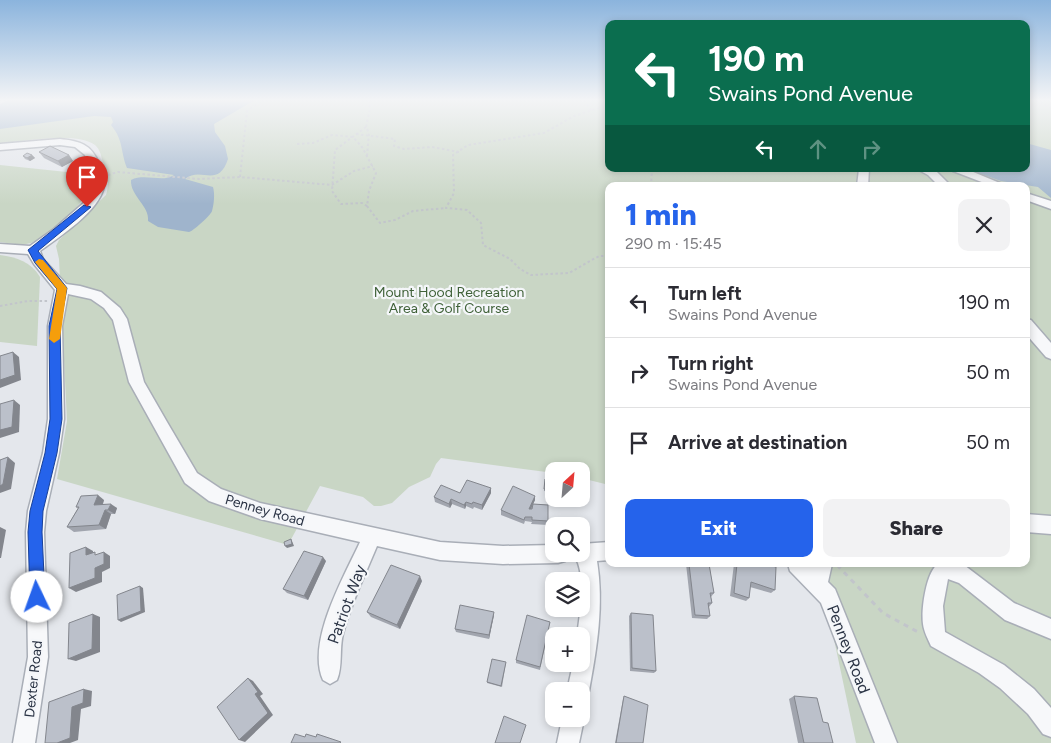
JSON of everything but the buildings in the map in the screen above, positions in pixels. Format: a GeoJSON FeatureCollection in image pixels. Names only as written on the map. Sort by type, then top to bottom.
{"type":"FeatureCollection","features":[{"type":"Feature","properties":{"kind":"street"},"geometry":{"type":"LineString","coordinates":[[0,147],[60,142],[78,144],[90,154],[98,177],[98,187],[92,202],[58,232],[33,250],[0,248]]}},
{"type":"Feature","properties":{"kind":"street"},"geometry":{"type":"LineString","coordinates":[[930,172],[940,182]]}},
{"type":"Feature","properties":{"kind":"street"},"geometry":{"type":"LineString","coordinates":[[965,172],[991,182]]}},
{"type":"Feature","properties":{"kind":"street"},"geometry":{"type":"LineString","coordinates":[[1030,197],[1051,205]]}},
{"type":"Feature","properties":{"kind":"street"},"geometry":{"type":"LineString","coordinates":[[33,250],[38,261],[61,292]]}},
{"type":"Feature","properties":{"kind":"street","name":"Penney Road"},"geometry":{"type":"LineString","coordinates":[[61,292],[96,294],[108,302],[115,310],[120,319],[137,382],[183,467],[197,483],[237,504],[372,537],[453,552],[503,555],[545,554]]}},
{"type":"Feature","properties":{"kind":"street","name":"Dexter Road"},"geometry":{"type":"LineString","coordinates":[[24,743],[38,657],[35,532],[37,511],[55,427],[54,344],[61,292]]}},
{"type":"Feature","properties":{"kind":"street"},"geometry":{"type":"LineString","coordinates":[[1030,329],[1051,353]]}},
{"type":"Feature","properties":{"kind":"street"},"geometry":{"type":"LineString","coordinates":[[1030,523],[1051,525]]}},
{"type":"Feature","properties":{"kind":"street","name":"Patriot Way"},"geometry":{"type":"LineString","coordinates":[[330,673],[329,654],[334,628],[372,537]]}},
{"type":"Feature","properties":{"kind":"street"},"geometry":{"type":"LineString","coordinates":[[590,553],[605,551]]}},
{"type":"Feature","properties":{"kind":"street"},"geometry":{"type":"LineString","coordinates":[[580,682],[589,628],[590,588],[586,562]]}},
{"type":"Feature","properties":{"kind":"street","name":"Penney Road"},"geometry":{"type":"LineString","coordinates":[[800,567],[818,584],[835,610],[886,743]]}},
{"type":"Feature","properties":{"kind":"street"},"geometry":{"type":"LineString","coordinates":[[818,584],[822,567]]}},
{"type":"Feature","properties":{"kind":"street"},"geometry":{"type":"LineString","coordinates":[[1051,629],[1006,609],[970,578],[949,568],[941,573],[937,588],[934,627],[938,639],[977,660],[1015,686],[1034,704],[1051,726]]}},
{"type":"Feature","properties":{"kind":"street"},"geometry":{"type":"LineString","coordinates":[[568,743],[571,727]]}},
{"type":"Feature","properties":{"kind":"path"},"geometry":{"type":"LineString","coordinates":[[240,176],[244,135]]}},
{"type":"Feature","properties":{"kind":"path"},"geometry":{"type":"LineString","coordinates":[[297,144],[313,142],[332,135],[353,137],[376,173],[369,191],[367,206]]}},
{"type":"Feature","properties":{"kind":"path"},"geometry":{"type":"LineString","coordinates":[[355,135],[335,150],[335,173],[332,192],[341,204],[362,203],[367,206],[380,223],[395,220],[414,211],[446,208],[467,210],[480,224],[483,245],[510,259],[520,269],[531,275],[569,273],[599,256],[605,256]]}},
{"type":"Feature","properties":{"kind":"path"},"geometry":{"type":"LineString","coordinates":[[359,135],[395,139],[394,146],[400,150],[423,146],[444,147],[459,152]]}},
{"type":"Feature","properties":{"kind":"path"},"geometry":{"type":"LineString","coordinates":[[446,208],[454,193],[453,155],[468,145],[533,135]]}},
{"type":"Feature","properties":{"kind":"path"},"geometry":{"type":"LineString","coordinates":[[367,157],[370,137]]}},
{"type":"Feature","properties":{"kind":"path"},"geometry":{"type":"LineString","coordinates":[[118,172],[186,178],[240,176],[332,185],[354,171],[373,166]]}},
{"type":"Feature","properties":{"kind":"path"},"geometry":{"type":"LineString","coordinates":[[0,306],[28,301],[47,301],[61,292]]}},
{"type":"Feature","properties":{"kind":"path"},"geometry":{"type":"LineString","coordinates":[[840,567],[872,606],[899,625],[938,639]]}},
{"type":"Feature","properties":{"kind":"green space","name":"Mount Hood Recreation Area & Golf Course"},"geometry":{"type":"Polygon","coordinates":[[[0,135],[605,135],[605,172],[1030,172],[1030,135],[1051,135],[1051,743],[856,743],[819,567],[1030,567],[1030,182],[605,182],[605,484],[590,480],[590,462],[545,462],[545,472],[441,458],[430,477],[409,487],[392,503],[381,506],[374,506],[363,497],[320,486],[288,545],[57,479],[67,421],[59,259],[56,246],[59,240],[106,195],[108,186],[106,170],[98,148],[95,145],[76,139],[49,138],[0,143],[0,135]]]}},
{"type":"Feature","properties":{"kind":"green space"},"geometry":{"type":"Polygon","coordinates":[[[0,165],[86,174],[89,188],[86,195],[73,211],[38,240],[23,244],[0,242],[0,165]]]}},
{"type":"Feature","properties":{"kind":"green space"},"geometry":{"type":"Polygon","coordinates":[[[0,255],[23,261],[40,277],[37,346],[0,342],[0,255]]]}},
{"type":"Feature","properties":{"kind":"water"},"geometry":{"type":"Polygon","coordinates":[[[117,135],[217,135],[225,146],[228,159],[224,168],[214,175],[197,175],[185,179],[213,187],[211,213],[189,232],[158,227],[148,221],[146,211],[134,191],[131,180],[142,177],[165,178],[174,175],[127,168],[117,135]]]}},
{"type":"Feature","properties":{"kind":"water"},"geometry":{"type":"Polygon","coordinates":[[[1030,144],[1051,150],[1051,198],[1038,187],[1030,186],[1030,182],[1001,181],[976,172],[1030,172],[1030,144]]]}},
{"type":"Feature","properties":{"kind":"slow traffic"},"geometry":{"type":"LineString","coordinates":[[39,262],[62,288],[56,313],[54,339]]}},
{"type":"Feature","properties":{"kind":"route"},"geometry":{"type":"LineString","coordinates":[[37,597],[35,532],[37,511],[51,453],[56,419],[55,326],[62,288],[38,261],[33,250],[87,207]]}}]}
